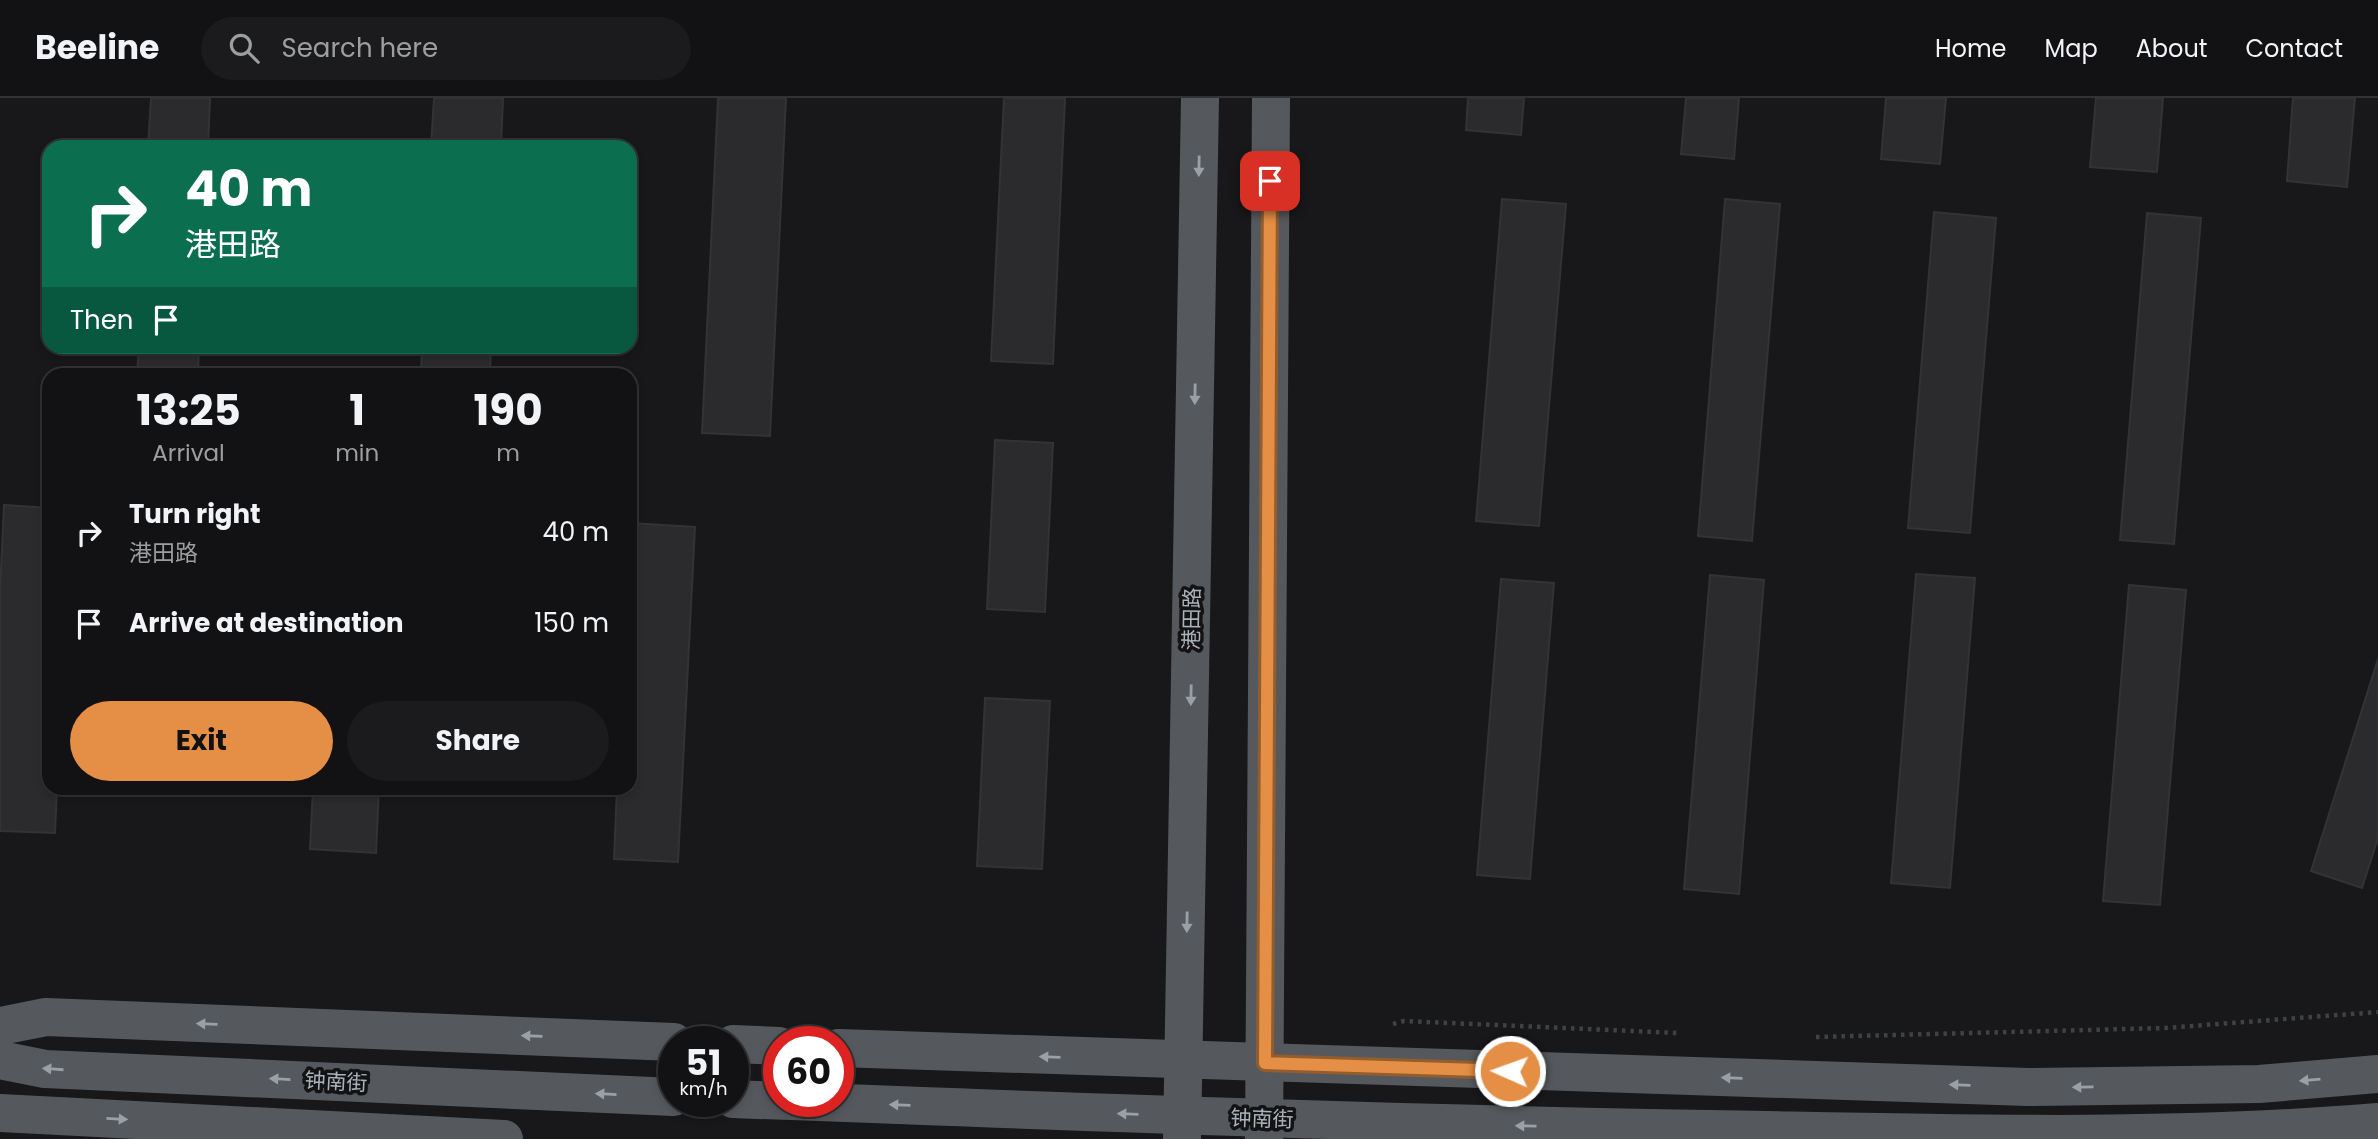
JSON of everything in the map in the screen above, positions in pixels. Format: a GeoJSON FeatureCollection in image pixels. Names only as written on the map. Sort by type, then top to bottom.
{"type":"FeatureCollection","features":[{"type":"Feature","properties":{"kind":"main road","name":"港田路"},"geometry":{"type":"LineString","coordinates":[[1182,1139],[1200,98]]}},
{"type":"Feature","properties":{"kind":"main road"},"geometry":{"type":"LineString","coordinates":[[1264,1139],[1270,98]]}},
{"type":"Feature","properties":{"kind":"main road"},"geometry":{"type":"LineString","coordinates":[[0,1026],[46,1017],[658,1041]]}},
{"type":"Feature","properties":{"kind":"main road"},"geometry":{"type":"LineString","coordinates":[[854,1049],[1185,1062],[2028,1087],[2259,1084],[2378,1074]]}},
{"type":"Feature","properties":{"kind":"main road","name":"钟南街"},"geometry":{"type":"LineString","coordinates":[[0,1060],[45,1069],[658,1096]]}},
{"type":"Feature","properties":{"kind":"main road","name":"钟南街"},"geometry":{"type":"LineString","coordinates":[[749,1100],[1428,1125],[2143,1137],[2299,1131],[2378,1122]]}},
{"type":"Feature","properties":{"kind":"main road"},"geometry":{"type":"LineString","coordinates":[[0,1113],[504,1139]]}},
{"type":"Feature","properties":{"kind":"path"},"geometry":{"type":"LineString","coordinates":[[1804,1037],[2165,1028],[2378,1012]]}},
{"type":"Feature","properties":{"kind":"path"},"geometry":{"type":"LineString","coordinates":[[1391,1025],[1404,1021],[1679,1033]]}},
{"type":"Feature","properties":{"kind":"building"},"geometry":{"type":"Polygon","coordinates":[[[151,98],[210,98],[208,140],[148,140],[151,98]]]}},
{"type":"Feature","properties":{"kind":"building"},"geometry":{"type":"Polygon","coordinates":[[[434,98],[503,98],[501,140],[431,140],[434,98]]]}},
{"type":"Feature","properties":{"kind":"building"},"geometry":{"type":"Polygon","coordinates":[[[718,98],[786,98],[770,436],[702,433],[718,98]]]}},
{"type":"Feature","properties":{"kind":"building"},"geometry":{"type":"Polygon","coordinates":[[[1004,98],[1065,98],[1053,364],[991,361],[1004,98]]]}},
{"type":"Feature","properties":{"kind":"building"},"geometry":{"type":"Polygon","coordinates":[[[1468,98],[1524,98],[1521,135],[1466,130],[1468,98]]]}},
{"type":"Feature","properties":{"kind":"building"},"geometry":{"type":"Polygon","coordinates":[[[1686,98],[1739,98],[1734,159],[1681,154],[1686,98]]]}},
{"type":"Feature","properties":{"kind":"building"},"geometry":{"type":"Polygon","coordinates":[[[1886,98],[1946,98],[1940,164],[1881,159],[1886,98]]]}},
{"type":"Feature","properties":{"kind":"building"},"geometry":{"type":"Polygon","coordinates":[[[2096,98],[2163,98],[2157,172],[2090,167],[2096,98]]]}},
{"type":"Feature","properties":{"kind":"building"},"geometry":{"type":"Polygon","coordinates":[[[2293,98],[2355,98],[2347,187],[2287,181],[2293,98]]]}},
{"type":"Feature","properties":{"kind":"building"},"geometry":{"type":"Polygon","coordinates":[[[1502,199],[1566,204],[1539,526],[1476,521],[1502,199]]]}},
{"type":"Feature","properties":{"kind":"building"},"geometry":{"type":"Polygon","coordinates":[[[1725,199],[1780,204],[1752,541],[1698,536],[1725,199]]]}},
{"type":"Feature","properties":{"kind":"building"},"geometry":{"type":"Polygon","coordinates":[[[1934,212],[1996,218],[1970,533],[1908,528],[1934,212]]]}},
{"type":"Feature","properties":{"kind":"building"},"geometry":{"type":"Polygon","coordinates":[[[2147,213],[2201,218],[2174,544],[2120,540],[2147,213]]]}},
{"type":"Feature","properties":{"kind":"building"},"geometry":{"type":"Polygon","coordinates":[[[138,354],[199,354],[198,368],[137,368],[138,354]]]}},
{"type":"Feature","properties":{"kind":"building"},"geometry":{"type":"Polygon","coordinates":[[[422,354],[491,354],[490,368],[421,368],[422,354]]]}},
{"type":"Feature","properties":{"kind":"building"},"geometry":{"type":"Polygon","coordinates":[[[995,440],[1053,443],[1045,612],[987,609],[995,440]]]}},
{"type":"Feature","properties":{"kind":"building"},"geometry":{"type":"Polygon","coordinates":[[[4,505],[42,508],[42,795],[57,795],[55,833],[0,831],[0,590],[4,505]]]}},
{"type":"Feature","properties":{"kind":"building"},"geometry":{"type":"Polygon","coordinates":[[[637,523],[695,527],[678,862],[614,859],[617,795],[637,795],[637,523]]]}},
{"type":"Feature","properties":{"kind":"building"},"geometry":{"type":"Polygon","coordinates":[[[1916,574],[1975,578],[1950,888],[1891,883],[1916,574]]]}},
{"type":"Feature","properties":{"kind":"building"},"geometry":{"type":"Polygon","coordinates":[[[1710,575],[1764,580],[1739,894],[1684,889],[1710,575]]]}},
{"type":"Feature","properties":{"kind":"building"},"geometry":{"type":"Polygon","coordinates":[[[1501,579],[1554,583],[1530,879],[1477,875],[1501,579]]]}},
{"type":"Feature","properties":{"kind":"building"},"geometry":{"type":"Polygon","coordinates":[[[2129,585],[2186,590],[2160,905],[2103,901],[2129,585]]]}},
{"type":"Feature","properties":{"kind":"building"},"geometry":{"type":"Polygon","coordinates":[[[2378,659],[2378,838],[2362,888],[2311,871],[2378,659]]]}},
{"type":"Feature","properties":{"kind":"building"},"geometry":{"type":"Polygon","coordinates":[[[985,698],[1050,701],[1042,869],[977,866],[985,698]]]}},
{"type":"Feature","properties":{"kind":"building"},"geometry":{"type":"Polygon","coordinates":[[[313,795],[379,795],[376,853],[310,849],[313,795]]]}},
{"type":"Feature","properties":{"kind":"route"},"geometry":{"type":"LineString","coordinates":[[1270,181],[1265,1063],[1510,1071]]}}]}
